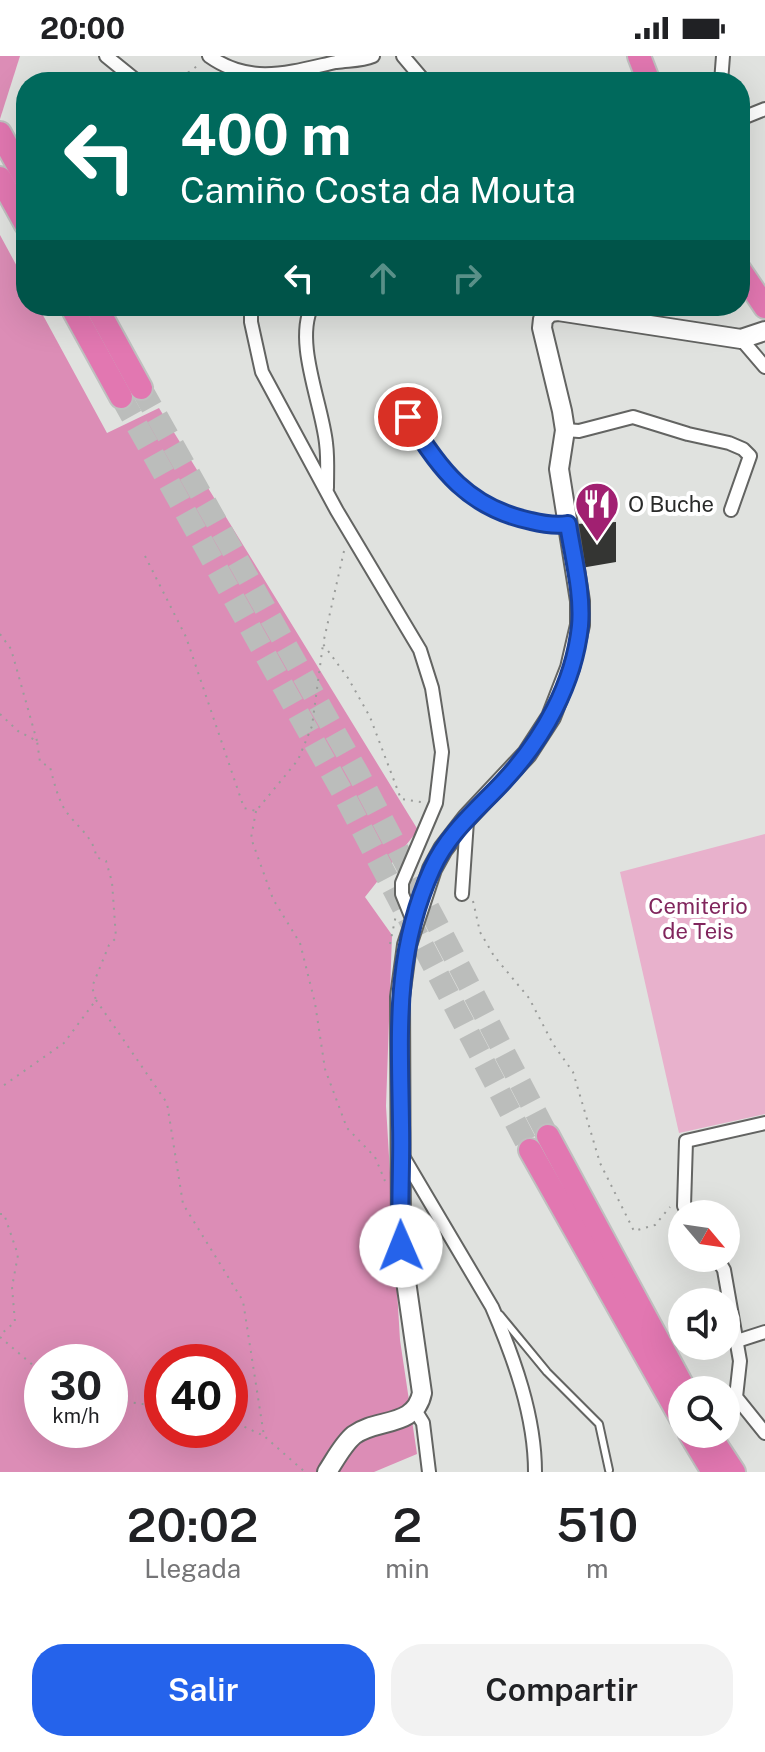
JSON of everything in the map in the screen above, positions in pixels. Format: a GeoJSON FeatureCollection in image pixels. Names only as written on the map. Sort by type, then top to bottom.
{"type":"FeatureCollection","features":[{"type":"Feature","properties":{"kind":"highway"},"geometry":{"type":"LineString","coordinates":[[0,133],[16,162]]}},
{"type":"Feature","properties":{"kind":"highway"},"geometry":{"type":"LineString","coordinates":[[0,178],[16,207]]}},
{"type":"Feature","properties":{"kind":"highway"},"geometry":{"type":"LineString","coordinates":[[750,284],[765,306]]}},
{"type":"Feature","properties":{"kind":"highway"},"geometry":{"type":"LineString","coordinates":[[78,316],[131,393],[100,316]]}},
{"type":"Feature","properties":{"kind":"highway"},"geometry":{"type":"LineString","coordinates":[[668,1393],[539,1143],[677,1376]]}},
{"type":"Feature","properties":{"kind":"highway"},"geometry":{"type":"LineString","coordinates":[[698,1448],[713,1472]]}},
{"type":"Feature","properties":{"kind":"highway"},"geometry":{"type":"LineString","coordinates":[[718,1448],[734,1472]]}},
{"type":"Feature","properties":{"kind":"street"},"geometry":{"type":"LineString","coordinates":[[106,56],[126,72]]}},
{"type":"Feature","properties":{"kind":"street"},"geometry":{"type":"LineString","coordinates":[[302,72],[373,56]]}},
{"type":"Feature","properties":{"kind":"street"},"geometry":{"type":"LineString","coordinates":[[403,56],[417,72]]}},
{"type":"Feature","properties":{"kind":"street"},"geometry":{"type":"LineString","coordinates":[[209,57],[244,72]]}},
{"type":"Feature","properties":{"kind":"street"},"geometry":{"type":"LineString","coordinates":[[251,316],[262,372],[277,404],[414,639],[427,669],[440,723],[442,752],[436,803],[402,883],[402,894],[413,921]]}},
{"type":"Feature","properties":{"kind":"street"},"geometry":{"type":"LineString","coordinates":[[308,316],[308,350],[326,443],[328,493]]}},
{"type":"Feature","properties":{"kind":"street"},"geometry":{"type":"LineString","coordinates":[[327,1472],[355,1434],[403,1418],[415,1410],[422,1393],[403,1274],[400,1211],[400,997],[413,921],[432,869],[467,818],[527,754],[551,717],[566,679],[580,625],[580,601],[559,469],[565,430],[542,328],[543,316]]}},
{"type":"Feature","properties":{"kind":"street"},"geometry":{"type":"LineString","coordinates":[[591,316],[741,339],[765,331]]}},
{"type":"Feature","properties":{"kind":"street"},"geometry":{"type":"LineString","coordinates":[[741,339],[765,367]]}},
{"type":"Feature","properties":{"kind":"street"},"geometry":{"type":"LineString","coordinates":[[408,417],[445,472],[485,507],[541,523],[568,524]]}},
{"type":"Feature","properties":{"kind":"street"},"geometry":{"type":"LineString","coordinates":[[565,430],[579,431],[633,417],[743,449],[750,456],[731,510]]}},
{"type":"Feature","properties":{"kind":"street"},"geometry":{"type":"LineString","coordinates":[[462,894],[467,818]]}},
{"type":"Feature","properties":{"kind":"street"},"geometry":{"type":"LineString","coordinates":[[684,1200],[686,1141],[765,1123]]}},
{"type":"Feature","properties":{"kind":"street"},"geometry":{"type":"LineString","coordinates":[[401,1153],[492,1307],[519,1381],[532,1436],[535,1472]]}},
{"type":"Feature","properties":{"kind":"street"},"geometry":{"type":"LineString","coordinates":[[740,1340],[765,1332]]}},
{"type":"Feature","properties":{"kind":"street"},"geometry":{"type":"LineString","coordinates":[[740,1360],[736,1397],[765,1433]]}},
{"type":"Feature","properties":{"kind":"street"},"geometry":{"type":"LineString","coordinates":[[415,1410],[423,1423],[429,1472]]}},
{"type":"Feature","properties":{"kind":"lane"},"geometry":{"type":"LineString","coordinates":[[492,1307],[513,1328],[547,1372],[599,1424],[609,1470]]}},
{"type":"Feature","properties":{"kind":"path"},"geometry":{"type":"LineString","coordinates":[[189,72],[209,57]]}},
{"type":"Feature","properties":{"kind":"path"},"geometry":{"type":"LineString","coordinates":[[349,530],[323,644],[312,726],[298,760],[256,811],[251,838],[273,899],[300,943],[315,1003],[325,1069],[347,1128],[375,1157],[385,1183]]}},
{"type":"Feature","properties":{"kind":"path"},"geometry":{"type":"LineString","coordinates":[[145,556],[186,637],[244,808],[256,811]]}},
{"type":"Feature","properties":{"kind":"path"},"geometry":{"type":"LineString","coordinates":[[0,634],[11,649],[40,762],[50,767],[57,796],[96,847],[96,857],[106,861],[112,882],[116,938],[109,945],[92,987],[96,1000],[167,1103],[183,1204],[243,1301],[264,1436]]}},
{"type":"Feature","properties":{"kind":"path"},"geometry":{"type":"LineString","coordinates":[[323,644],[348,678],[370,717],[401,799],[436,803]]}},
{"type":"Feature","properties":{"kind":"path"},"geometry":{"type":"LineString","coordinates":[[0,714],[18,731],[37,741]]}},
{"type":"Feature","properties":{"kind":"path"},"geometry":{"type":"LineString","coordinates":[[462,894],[469,892],[476,907],[480,932],[494,956],[529,998],[553,1044],[573,1072],[600,1163],[634,1231],[655,1225],[684,1191]]}},
{"type":"Feature","properties":{"kind":"path"},"geometry":{"type":"LineString","coordinates":[[0,1088],[64,1043],[96,1000]]}},
{"type":"Feature","properties":{"kind":"path"},"geometry":{"type":"LineString","coordinates":[[0,1214],[4,1214],[18,1255],[12,1287],[15,1322],[0,1336],[24,1357]]}},
{"type":"Feature","properties":{"kind":"path"},"geometry":{"type":"LineString","coordinates":[[248,1428],[264,1436],[305,1472]]}},
{"type":"Feature","properties":{"kind":"green space","name":"Cemiterio de Teis"},"geometry":{"type":"Polygon","coordinates":[[[765,834],[765,1114],[679,1133],[620,872],[765,834]]]}},
{"type":"Feature","properties":{"kind":"shaded area"},"geometry":{"type":"Polygon","coordinates":[[[0,56],[20,56],[0,119],[0,56]]]}},
{"type":"Feature","properties":{"kind":"shaded area"},"geometry":{"type":"Polygon","coordinates":[[[0,235],[16,265],[16,316],[43,316],[107,433],[159,408],[418,830],[365,897],[392,935],[386,1106],[400,1340],[417,1454],[374,1472],[0,1472],[0,235]]]}},
{"type":"Feature","properties":{"kind":"building","name":"O Buche"},"geometry":{"type":"Polygon","coordinates":[[[616,522],[616,562],[581,568],[575,524],[616,522]]]}},
{"type":"Feature","properties":{"kind":"tunnel"},"geometry":{"type":"LineString","coordinates":[[141,388],[359,775],[548,1136]]}},
{"type":"Feature","properties":{"kind":"tunnel"},"geometry":{"type":"LineString","coordinates":[[121,397],[345,797],[530,1150]]}},
{"type":"Feature","properties":{"kind":"place","name":"O Buche"},"geometry":{"type":"Point","coordinates":[597,543]}},
{"type":"Feature","properties":{"kind":"route"},"geometry":{"type":"LineString","coordinates":[[401,1246],[400,997],[401,976],[413,921],[432,869],[443,849],[467,818],[527,754],[551,717],[576,649],[580,625],[580,601],[568,524],[524,520],[485,507],[445,472],[408,417]]}}]}
